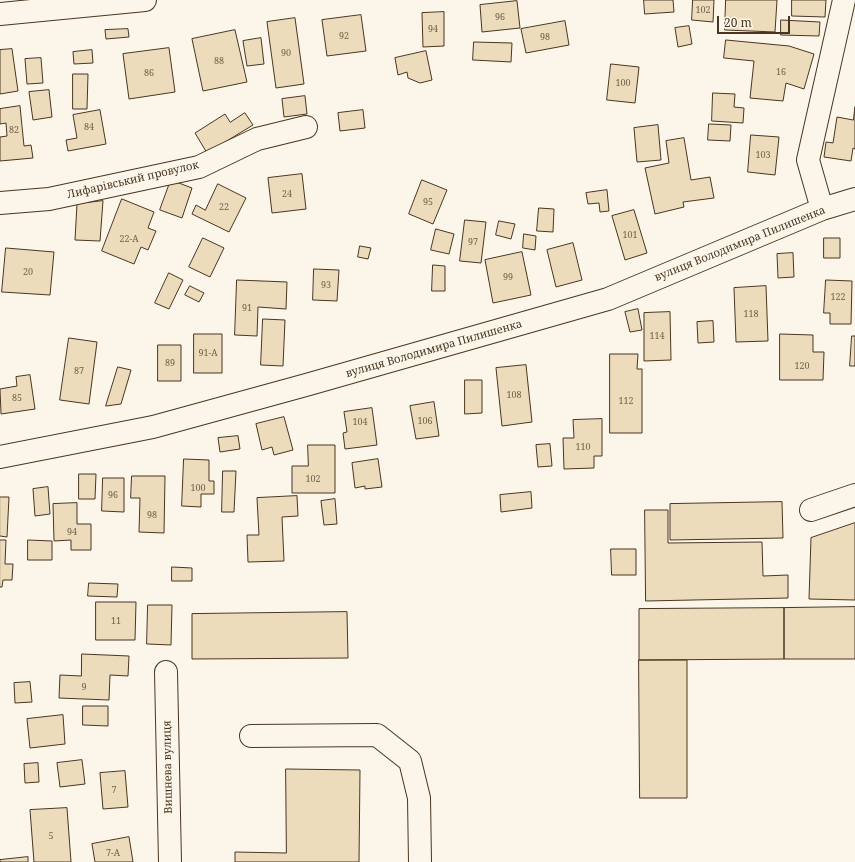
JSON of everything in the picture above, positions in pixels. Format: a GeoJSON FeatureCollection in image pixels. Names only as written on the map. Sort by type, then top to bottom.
{"type":"FeatureCollection","features":[{"type":"Feature","properties":{"kind":"street"},"geometry":{"type":"LineString","coordinates":[[0,14],[145,0]]}},
{"type":"Feature","properties":{"kind":"street"},"geometry":{"type":"LineString","coordinates":[[822,209],[808,160],[844,0]]}},
{"type":"Feature","properties":{"kind":"street","name":"Лифарівський провулок"},"geometry":{"type":"LineString","coordinates":[[0,202],[49,199],[199,167],[257,139],[306,127]]}},
{"type":"Feature","properties":{"kind":"street","name":"вулиця Володимира Пилишенка"},"geometry":{"type":"LineString","coordinates":[[0,457],[153,427],[608,299],[822,209],[855,199]]}},
{"type":"Feature","properties":{"kind":"street"},"geometry":{"type":"LineString","coordinates":[[811,510],[855,495]]}},
{"type":"Feature","properties":{"kind":"street","name":"Вишнева вулиця"},"geometry":{"type":"LineString","coordinates":[[166,672],[170,862]]}},
{"type":"Feature","properties":{"kind":"street"},"geometry":{"type":"LineString","coordinates":[[251,736],[377,735],[410,762],[419,798],[420,862]]}},
{"type":"Feature","properties":{"kind":"building"},"geometry":{"type":"Polygon","coordinates":[[[644,0],[673,0],[674,12],[645,14],[644,0]]]}},
{"type":"Feature","properties":{"kind":"building"},"geometry":{"type":"Polygon","coordinates":[[[693,0],[714,0],[713,22],[692,20],[693,0]]]}},
{"type":"Feature","properties":{"kind":"building"},"geometry":{"type":"Polygon","coordinates":[[[726,0],[777,0],[775,32],[725,30],[726,0]]]}},
{"type":"Feature","properties":{"kind":"building"},"geometry":{"type":"Polygon","coordinates":[[[792,0],[826,0],[825,17],[792,16],[792,0]]]}},
{"type":"Feature","properties":{"kind":"building"},"geometry":{"type":"Polygon","coordinates":[[[517,1],[520,28],[482,32],[480,5],[517,1]]]}},
{"type":"Feature","properties":{"kind":"building"},"geometry":{"type":"Polygon","coordinates":[[[444,12],[444,46],[423,47],[422,13],[444,12]]]}},
{"type":"Feature","properties":{"kind":"building"},"geometry":{"type":"Polygon","coordinates":[[[361,15],[366,51],[327,56],[322,20],[361,15]]]}},
{"type":"Feature","properties":{"kind":"building"},"geometry":{"type":"Polygon","coordinates":[[[295,18],[304,84],[276,88],[267,22],[295,18]]]}},
{"type":"Feature","properties":{"kind":"building"},"geometry":{"type":"Polygon","coordinates":[[[781,20],[820,22],[819,36],[781,35],[781,20]]]}},
{"type":"Feature","properties":{"kind":"building"},"geometry":{"type":"Polygon","coordinates":[[[565,21],[569,45],[526,53],[521,29],[565,21]]]}},
{"type":"Feature","properties":{"kind":"building"},"geometry":{"type":"Polygon","coordinates":[[[689,26],[692,44],[678,47],[675,28],[689,26]]]}},
{"type":"Feature","properties":{"kind":"building"},"geometry":{"type":"Polygon","coordinates":[[[128,29],[129,37],[106,39],[105,30],[128,29]]]}},
{"type":"Feature","properties":{"kind":"building"},"geometry":{"type":"Polygon","coordinates":[[[235,30],[247,82],[203,91],[192,39],[235,30]]]}},
{"type":"Feature","properties":{"kind":"building"},"geometry":{"type":"Polygon","coordinates":[[[261,38],[264,64],[247,66],[243,41],[261,38]]]}},
{"type":"Feature","properties":{"kind":"building"},"geometry":{"type":"Polygon","coordinates":[[[726,40],[789,46],[814,54],[804,89],[786,83],[783,101],[750,98],[754,61],[724,58],[726,40]]]}},
{"type":"Feature","properties":{"kind":"building"},"geometry":{"type":"Polygon","coordinates":[[[474,42],[512,43],[511,62],[473,60],[474,42]]]}},
{"type":"Feature","properties":{"kind":"building"},"geometry":{"type":"Polygon","coordinates":[[[169,48],[175,92],[129,99],[123,54],[169,48]]]}},
{"type":"Feature","properties":{"kind":"building"},"geometry":{"type":"Polygon","coordinates":[[[12,49],[18,91],[0,94],[0,50],[12,49]]]}},
{"type":"Feature","properties":{"kind":"building"},"geometry":{"type":"Polygon","coordinates":[[[92,50],[93,63],[74,64],[73,52],[92,50]]]}},
{"type":"Feature","properties":{"kind":"building"},"geometry":{"type":"Polygon","coordinates":[[[426,51],[432,80],[420,83],[408,78],[407,72],[398,75],[395,58],[426,51]]]}},
{"type":"Feature","properties":{"kind":"building"},"geometry":{"type":"Polygon","coordinates":[[[41,58],[43,83],[27,84],[25,59],[41,58]]]}},
{"type":"Feature","properties":{"kind":"building"},"geometry":{"type":"Polygon","coordinates":[[[611,64],[639,67],[635,103],[607,100],[611,64]]]}},
{"type":"Feature","properties":{"kind":"building"},"geometry":{"type":"Polygon","coordinates":[[[73,74],[88,74],[87,109],[73,109],[73,74]]]}},
{"type":"Feature","properties":{"kind":"building"},"geometry":{"type":"Polygon","coordinates":[[[49,90],[52,117],[33,120],[29,92],[49,90]]]}},
{"type":"Feature","properties":{"kind":"building"},"geometry":{"type":"Polygon","coordinates":[[[713,93],[735,94],[734,107],[744,108],[743,123],[712,121],[713,93]]]}},
{"type":"Feature","properties":{"kind":"building"},"geometry":{"type":"Polygon","coordinates":[[[305,96],[307,114],[284,117],[282,99],[305,96]]]}},
{"type":"Feature","properties":{"kind":"building"},"geometry":{"type":"Polygon","coordinates":[[[20,106],[24,146],[31,145],[33,158],[0,161],[0,137],[7,136],[6,123],[0,124],[0,109],[20,106]]]}},
{"type":"Feature","properties":{"kind":"building"},"geometry":{"type":"Polygon","coordinates":[[[855,107],[855,149],[853,148],[851,161],[824,157],[826,142],[833,143],[837,117],[853,120],[855,107]]]}},
{"type":"Feature","properties":{"kind":"building"},"geometry":{"type":"Polygon","coordinates":[[[100,110],[106,144],[68,151],[66,140],[77,138],[73,115],[100,110]]]}},
{"type":"Feature","properties":{"kind":"building"},"geometry":{"type":"Polygon","coordinates":[[[363,110],[365,128],[340,131],[338,113],[363,110]]]}},
{"type":"Feature","properties":{"kind":"building"},"geometry":{"type":"Polygon","coordinates":[[[245,113],[253,125],[207,153],[195,133],[225,114],[230,122],[245,113]]]}},
{"type":"Feature","properties":{"kind":"building"},"geometry":{"type":"Polygon","coordinates":[[[709,124],[731,125],[730,141],[708,140],[709,124]]]}},
{"type":"Feature","properties":{"kind":"building"},"geometry":{"type":"Polygon","coordinates":[[[658,125],[661,160],[637,162],[634,128],[658,125]]]}},
{"type":"Feature","properties":{"kind":"building"},"geometry":{"type":"Polygon","coordinates":[[[751,135],[779,137],[775,175],[748,172],[751,135]]]}},
{"type":"Feature","properties":{"kind":"building"},"geometry":{"type":"Polygon","coordinates":[[[684,138],[691,180],[710,177],[714,198],[683,202],[684,207],[655,214],[645,168],[669,163],[666,141],[684,138]]]}},
{"type":"Feature","properties":{"kind":"building"},"geometry":{"type":"Polygon","coordinates":[[[302,174],[306,209],[272,213],[268,178],[302,174]]]}},
{"type":"Feature","properties":{"kind":"building"},"geometry":{"type":"Polygon","coordinates":[[[171,180],[192,188],[182,218],[160,210],[171,180]]]}},
{"type":"Feature","properties":{"kind":"building"},"geometry":{"type":"Polygon","coordinates":[[[422,180],[447,190],[433,224],[409,214],[422,180]]]}},
{"type":"Feature","properties":{"kind":"building"},"geometry":{"type":"Polygon","coordinates":[[[218,184],[246,198],[229,232],[192,214],[196,205],[205,210],[218,184]]]}},
{"type":"Feature","properties":{"kind":"building"},"geometry":{"type":"Polygon","coordinates":[[[607,190],[609,211],[600,212],[599,203],[588,204],[586,193],[607,190]]]}},
{"type":"Feature","properties":{"kind":"building"},"geometry":{"type":"Polygon","coordinates":[[[122,199],[154,212],[148,228],[156,231],[148,250],[141,247],[134,264],[102,251],[122,199]]]}},
{"type":"Feature","properties":{"kind":"building"},"geometry":{"type":"Polygon","coordinates":[[[103,201],[100,241],[75,240],[77,204],[103,201]]]}},
{"type":"Feature","properties":{"kind":"building"},"geometry":{"type":"Polygon","coordinates":[[[539,208],[554,209],[553,232],[537,231],[539,208]]]}},
{"type":"Feature","properties":{"kind":"building"},"geometry":{"type":"Polygon","coordinates":[[[634,210],[647,253],[625,260],[612,216],[634,210]]]}},
{"type":"Feature","properties":{"kind":"building"},"geometry":{"type":"Polygon","coordinates":[[[465,220],[486,222],[481,263],[460,261],[465,220]]]}},
{"type":"Feature","properties":{"kind":"building"},"geometry":{"type":"Polygon","coordinates":[[[499,221],[515,224],[511,239],[496,235],[499,221]]]}},
{"type":"Feature","properties":{"kind":"building"},"geometry":{"type":"Polygon","coordinates":[[[436,229],[454,234],[449,254],[431,250],[436,229]]]}},
{"type":"Feature","properties":{"kind":"building"},"geometry":{"type":"Polygon","coordinates":[[[524,234],[536,236],[535,250],[523,248],[524,234]]]}},
{"type":"Feature","properties":{"kind":"building"},"geometry":{"type":"Polygon","coordinates":[[[203,238],[224,248],[210,277],[189,267],[203,238]]]}},
{"type":"Feature","properties":{"kind":"building"},"geometry":{"type":"Polygon","coordinates":[[[824,238],[840,238],[840,258],[824,258],[824,238]]]}},
{"type":"Feature","properties":{"kind":"building"},"geometry":{"type":"Polygon","coordinates":[[[573,243],[582,280],[556,287],[547,250],[573,243]]]}},
{"type":"Feature","properties":{"kind":"building"},"geometry":{"type":"Polygon","coordinates":[[[360,246],[371,248],[368,259],[358,257],[360,246]]]}},
{"type":"Feature","properties":{"kind":"building"},"geometry":{"type":"Polygon","coordinates":[[[6,248],[54,252],[50,295],[2,292],[6,248]]]}},
{"type":"Feature","properties":{"kind":"building"},"geometry":{"type":"Polygon","coordinates":[[[522,252],[531,295],[493,303],[485,260],[522,252]]]}},
{"type":"Feature","properties":{"kind":"building"},"geometry":{"type":"Polygon","coordinates":[[[793,253],[794,277],[778,278],[777,254],[793,253]]]}},
{"type":"Feature","properties":{"kind":"building"},"geometry":{"type":"Polygon","coordinates":[[[433,265],[445,266],[445,291],[432,291],[433,265]]]}},
{"type":"Feature","properties":{"kind":"building"},"geometry":{"type":"Polygon","coordinates":[[[314,269],[339,270],[337,301],[313,300],[314,269]]]}},
{"type":"Feature","properties":{"kind":"building"},"geometry":{"type":"Polygon","coordinates":[[[169,273],[183,280],[169,309],[155,303],[169,273]]]}},
{"type":"Feature","properties":{"kind":"building"},"geometry":{"type":"Polygon","coordinates":[[[237,280],[287,282],[286,309],[258,307],[257,336],[235,335],[237,280]]]}},
{"type":"Feature","properties":{"kind":"building"},"geometry":{"type":"Polygon","coordinates":[[[826,280],[852,281],[851,324],[830,324],[830,313],[824,313],[826,280]]]}},
{"type":"Feature","properties":{"kind":"building"},"geometry":{"type":"Polygon","coordinates":[[[190,286],[204,293],[199,302],[185,295],[190,286]]]}},
{"type":"Feature","properties":{"kind":"building"},"geometry":{"type":"Polygon","coordinates":[[[766,286],[768,341],[736,342],[734,288],[766,286]]]}},
{"type":"Feature","properties":{"kind":"building"},"geometry":{"type":"Polygon","coordinates":[[[638,309],[642,330],[630,332],[625,312],[638,309]]]}},
{"type":"Feature","properties":{"kind":"building"},"geometry":{"type":"Polygon","coordinates":[[[670,312],[671,360],[644,361],[644,313],[670,312]]]}},
{"type":"Feature","properties":{"kind":"building"},"geometry":{"type":"Polygon","coordinates":[[[263,319],[285,320],[283,366],[261,365],[263,319]]]}},
{"type":"Feature","properties":{"kind":"building"},"geometry":{"type":"Polygon","coordinates":[[[713,321],[714,342],[698,343],[697,322],[713,321]]]}},
{"type":"Feature","properties":{"kind":"building"},"geometry":{"type":"Polygon","coordinates":[[[194,334],[222,334],[222,373],[194,373],[194,334]]]}},
{"type":"Feature","properties":{"kind":"building"},"geometry":{"type":"Polygon","coordinates":[[[780,334],[813,335],[813,352],[824,352],[823,380],[780,380],[780,334]]]}},
{"type":"Feature","properties":{"kind":"building"},"geometry":{"type":"Polygon","coordinates":[[[852,336],[855,336],[855,366],[850,366],[852,336]]]}},
{"type":"Feature","properties":{"kind":"building"},"geometry":{"type":"Polygon","coordinates":[[[69,338],[97,342],[89,404],[60,400],[69,338]]]}},
{"type":"Feature","properties":{"kind":"building"},"geometry":{"type":"Polygon","coordinates":[[[158,345],[181,345],[181,381],[158,381],[158,345]]]}},
{"type":"Feature","properties":{"kind":"building"},"geometry":{"type":"Polygon","coordinates":[[[610,354],[638,354],[637,369],[642,369],[642,433],[610,433],[610,354]]]}},
{"type":"Feature","properties":{"kind":"building"},"geometry":{"type":"Polygon","coordinates":[[[526,365],[532,422],[502,426],[496,368],[526,365]]]}},
{"type":"Feature","properties":{"kind":"building"},"geometry":{"type":"Polygon","coordinates":[[[118,367],[131,370],[121,404],[106,406],[118,367]]]}},
{"type":"Feature","properties":{"kind":"building"},"geometry":{"type":"Polygon","coordinates":[[[30,375],[35,409],[1,414],[0,389],[17,386],[16,377],[30,375]]]}},
{"type":"Feature","properties":{"kind":"building"},"geometry":{"type":"Polygon","coordinates":[[[465,380],[482,380],[482,413],[465,414],[465,380]]]}},
{"type":"Feature","properties":{"kind":"building"},"geometry":{"type":"Polygon","coordinates":[[[434,402],[439,436],[416,439],[410,406],[434,402]]]}},
{"type":"Feature","properties":{"kind":"building"},"geometry":{"type":"Polygon","coordinates":[[[372,408],[377,445],[345,449],[343,433],[347,432],[344,412],[372,408]]]}},
{"type":"Feature","properties":{"kind":"building"},"geometry":{"type":"Polygon","coordinates":[[[284,417],[293,450],[274,455],[272,447],[262,450],[256,424],[284,417]]]}},
{"type":"Feature","properties":{"kind":"building"},"geometry":{"type":"Polygon","coordinates":[[[602,419],[602,456],[594,456],[594,468],[564,469],[563,438],[574,438],[573,420],[602,419]]]}},
{"type":"Feature","properties":{"kind":"building"},"geometry":{"type":"Polygon","coordinates":[[[238,436],[240,449],[220,452],[218,438],[238,436]]]}},
{"type":"Feature","properties":{"kind":"building"},"geometry":{"type":"Polygon","coordinates":[[[550,444],[552,466],[538,467],[536,445],[550,444]]]}},
{"type":"Feature","properties":{"kind":"building"},"geometry":{"type":"Polygon","coordinates":[[[308,445],[335,445],[335,493],[292,493],[292,466],[308,466],[308,445]]]}},
{"type":"Feature","properties":{"kind":"building"},"geometry":{"type":"Polygon","coordinates":[[[184,459],[209,460],[209,481],[214,481],[214,494],[201,494],[201,507],[182,506],[184,459]]]}},
{"type":"Feature","properties":{"kind":"building"},"geometry":{"type":"Polygon","coordinates":[[[378,459],[382,487],[365,489],[365,486],[355,488],[352,463],[378,459]]]}},
{"type":"Feature","properties":{"kind":"building"},"geometry":{"type":"Polygon","coordinates":[[[223,471],[236,471],[234,512],[222,512],[223,471]]]}},
{"type":"Feature","properties":{"kind":"building"},"geometry":{"type":"Polygon","coordinates":[[[79,474],[96,474],[95,499],[79,499],[79,474]]]}},
{"type":"Feature","properties":{"kind":"building"},"geometry":{"type":"Polygon","coordinates":[[[132,476],[165,476],[164,533],[139,532],[140,498],[131,498],[132,476]]]}},
{"type":"Feature","properties":{"kind":"building"},"geometry":{"type":"Polygon","coordinates":[[[103,478],[124,478],[124,512],[102,511],[103,478]]]}},
{"type":"Feature","properties":{"kind":"building"},"geometry":{"type":"Polygon","coordinates":[[[48,487],[50,514],[35,516],[33,489],[48,487]]]}},
{"type":"Feature","properties":{"kind":"building"},"geometry":{"type":"Polygon","coordinates":[[[531,492],[532,508],[501,512],[500,495],[531,492]]]}},
{"type":"Feature","properties":{"kind":"building"},"geometry":{"type":"Polygon","coordinates":[[[297,496],[298,516],[282,517],[284,561],[248,562],[247,535],[259,535],[257,498],[297,496]]]}},
{"type":"Feature","properties":{"kind":"building"},"geometry":{"type":"Polygon","coordinates":[[[0,497],[9,497],[7,537],[0,536],[0,497]]]}},
{"type":"Feature","properties":{"kind":"building"},"geometry":{"type":"Polygon","coordinates":[[[335,499],[337,524],[324,525],[321,501],[335,499]]]}},
{"type":"Feature","properties":{"kind":"building"},"geometry":{"type":"Polygon","coordinates":[[[782,502],[783,538],[670,540],[670,504],[782,502]]]}},
{"type":"Feature","properties":{"kind":"building"},"geometry":{"type":"Polygon","coordinates":[[[77,503],[77,524],[91,524],[91,550],[71,550],[71,540],[54,541],[53,504],[77,503]]]}},
{"type":"Feature","properties":{"kind":"building"},"geometry":{"type":"Polygon","coordinates":[[[645,510],[668,510],[668,543],[762,542],[763,576],[788,575],[788,598],[646,601],[645,510]]]}},
{"type":"Feature","properties":{"kind":"building"},"geometry":{"type":"Polygon","coordinates":[[[855,523],[855,600],[809,599],[811,538],[855,523]]]}},
{"type":"Feature","properties":{"kind":"building"},"geometry":{"type":"Polygon","coordinates":[[[0,540],[6,540],[5,564],[13,564],[12,580],[3,580],[2,587],[0,587],[0,540]]]}},
{"type":"Feature","properties":{"kind":"building"},"geometry":{"type":"Polygon","coordinates":[[[28,540],[52,541],[52,560],[28,560],[28,540]]]}},
{"type":"Feature","properties":{"kind":"building"},"geometry":{"type":"Polygon","coordinates":[[[611,549],[636,549],[636,575],[612,575],[611,549]]]}},
{"type":"Feature","properties":{"kind":"building"},"geometry":{"type":"Polygon","coordinates":[[[172,567],[192,568],[192,581],[172,581],[172,567]]]}},
{"type":"Feature","properties":{"kind":"building"},"geometry":{"type":"Polygon","coordinates":[[[89,583],[118,584],[117,597],[88,596],[89,583]]]}},
{"type":"Feature","properties":{"kind":"building"},"geometry":{"type":"Polygon","coordinates":[[[96,602],[136,602],[135,640],[96,640],[96,602]]]}},
{"type":"Feature","properties":{"kind":"building"},"geometry":{"type":"Polygon","coordinates":[[[148,605],[172,605],[171,645],[147,644],[148,605]]]}},
{"type":"Feature","properties":{"kind":"building"},"geometry":{"type":"Polygon","coordinates":[[[855,607],[855,659],[784,659],[784,608],[855,607]]]}},
{"type":"Feature","properties":{"kind":"building"},"geometry":{"type":"Polygon","coordinates":[[[784,608],[784,659],[639,660],[639,609],[784,608]]]}},
{"type":"Feature","properties":{"kind":"building"},"geometry":{"type":"Polygon","coordinates":[[[347,612],[348,658],[192,659],[192,614],[347,612]]]}},
{"type":"Feature","properties":{"kind":"building"},"geometry":{"type":"Polygon","coordinates":[[[82,654],[129,656],[128,676],[110,675],[109,700],[59,698],[60,675],[81,676],[82,654]]]}},
{"type":"Feature","properties":{"kind":"building"},"geometry":{"type":"Polygon","coordinates":[[[639,660],[687,660],[687,798],[640,798],[639,660]]]}},
{"type":"Feature","properties":{"kind":"building"},"geometry":{"type":"Polygon","coordinates":[[[30,682],[32,702],[15,703],[14,683],[30,682]]]}},
{"type":"Feature","properties":{"kind":"building"},"geometry":{"type":"Polygon","coordinates":[[[83,706],[108,706],[108,726],[83,725],[83,706]]]}},
{"type":"Feature","properties":{"kind":"building"},"geometry":{"type":"Polygon","coordinates":[[[63,715],[65,744],[30,748],[27,719],[63,715]]]}},
{"type":"Feature","properties":{"kind":"building"},"geometry":{"type":"Polygon","coordinates":[[[82,760],[85,784],[60,787],[57,763],[82,760]]]}},
{"type":"Feature","properties":{"kind":"building"},"geometry":{"type":"Polygon","coordinates":[[[38,763],[39,782],[25,783],[24,764],[38,763]]]}},
{"type":"Feature","properties":{"kind":"building"},"geometry":{"type":"Polygon","coordinates":[[[286,769],[360,770],[359,862],[235,862],[235,852],[286,853],[286,769]]]}},
{"type":"Feature","properties":{"kind":"building"},"geometry":{"type":"Polygon","coordinates":[[[125,771],[128,807],[103,809],[100,773],[125,771]]]}},
{"type":"Feature","properties":{"kind":"building"},"geometry":{"type":"Polygon","coordinates":[[[67,808],[71,862],[34,862],[30,810],[67,808]]]}},
{"type":"Feature","properties":{"kind":"building"},"geometry":{"type":"Polygon","coordinates":[[[129,837],[133,862],[95,862],[92,844],[129,837]]]}},
{"type":"Feature","properties":{"kind":"building"},"geometry":{"type":"Polygon","coordinates":[[[28,857],[28,862],[0,862],[0,860],[28,857]]]}}]}
